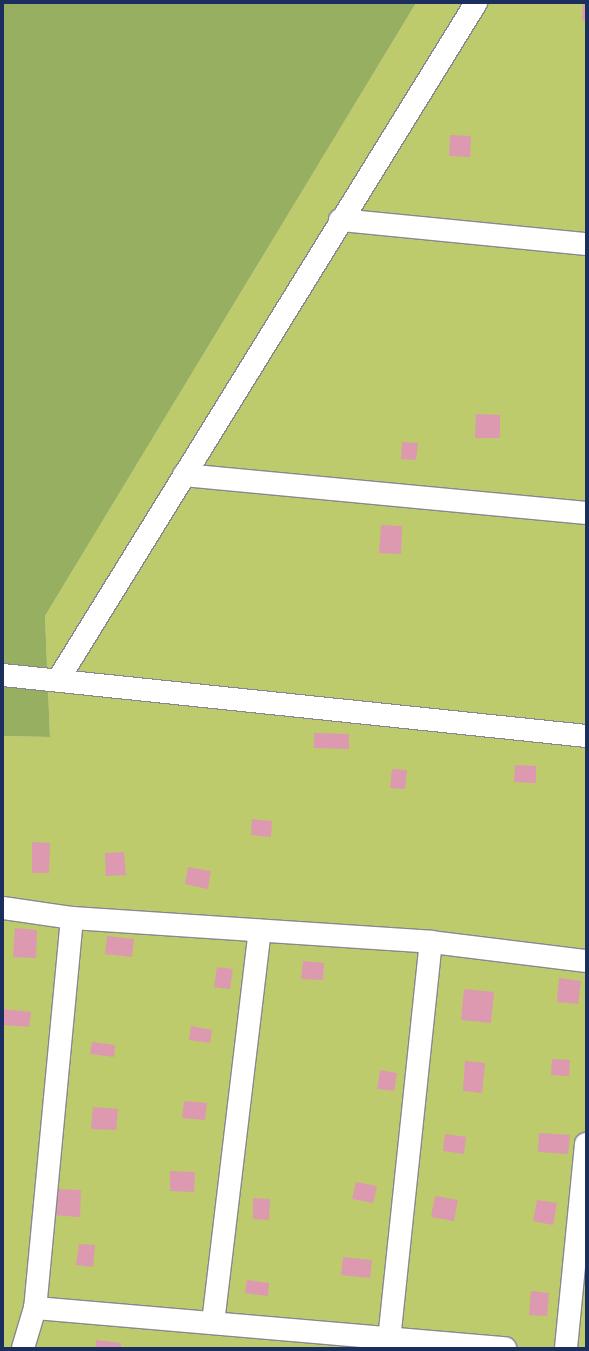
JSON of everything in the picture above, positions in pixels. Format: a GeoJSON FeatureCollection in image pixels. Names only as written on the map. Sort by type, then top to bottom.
{"type":"FeatureCollection","features":[{"type":"Feature","properties":{"kind":"street"},"geometry":{"type":"LineString","coordinates":[[58,680],[340,220],[476,3]]}},
{"type":"Feature","properties":{"kind":"street"},"geometry":{"type":"LineString","coordinates":[[340,220],[586,244]]}},
{"type":"Feature","properties":{"kind":"street"},"geometry":{"type":"LineString","coordinates":[[184,475],[586,513]]}},
{"type":"Feature","properties":{"kind":"street"},"geometry":{"type":"LineString","coordinates":[[3,675],[586,736]]}},
{"type":"Feature","properties":{"kind":"street"},"geometry":{"type":"LineString","coordinates":[[3,908],[72,918],[431,942],[586,961]]}},
{"type":"Feature","properties":{"kind":"street"},"geometry":{"type":"LineString","coordinates":[[23,1348],[35,1308],[72,918]]}},
{"type":"Feature","properties":{"kind":"street"},"geometry":{"type":"LineString","coordinates":[[213,1323],[260,931]]}},
{"type":"Feature","properties":{"kind":"street"},"geometry":{"type":"LineString","coordinates":[[389,1340],[431,942]]}},
{"type":"Feature","properties":{"kind":"street"},"geometry":{"type":"LineString","coordinates":[[566,1348],[586,1144]]}},
{"type":"Feature","properties":{"kind":"street"},"geometry":{"type":"LineString","coordinates":[[35,1308],[389,1340],[505,1348]]}},
{"type":"Feature","properties":{"kind":"green space"},"geometry":{"type":"Polygon","coordinates":[[[3,3],[416,3],[45,616],[50,737],[3,736],[3,3]]]}},
{"type":"Feature","properties":{"kind":"green space"},"geometry":{"type":"Polygon","coordinates":[[[416,3],[586,3],[586,1348],[3,1348],[3,736],[50,737],[45,616],[416,3]]]}},
{"type":"Feature","properties":{"kind":"building"},"geometry":{"type":"Polygon","coordinates":[[[583,3],[586,3],[586,21],[582,20],[583,3]]]}},
{"type":"Feature","properties":{"kind":"building"},"geometry":{"type":"Polygon","coordinates":[[[450,135],[471,136],[470,157],[449,156],[450,135]]]}},
{"type":"Feature","properties":{"kind":"building"},"geometry":{"type":"Polygon","coordinates":[[[476,414],[500,415],[500,438],[475,438],[476,414]]]}},
{"type":"Feature","properties":{"kind":"building"},"geometry":{"type":"Polygon","coordinates":[[[402,442],[418,443],[416,460],[401,459],[402,442]]]}},
{"type":"Feature","properties":{"kind":"building"},"geometry":{"type":"Polygon","coordinates":[[[381,525],[402,526],[401,554],[379,553],[381,525]]]}},
{"type":"Feature","properties":{"kind":"building"},"geometry":{"type":"Polygon","coordinates":[[[314,733],[349,734],[349,749],[314,748],[314,733]]]}},
{"type":"Feature","properties":{"kind":"building"},"geometry":{"type":"Polygon","coordinates":[[[515,765],[536,766],[536,783],[514,782],[515,765]]]}},
{"type":"Feature","properties":{"kind":"building"},"geometry":{"type":"Polygon","coordinates":[[[392,769],[407,770],[405,789],[390,788],[392,769]]]}},
{"type":"Feature","properties":{"kind":"building"},"geometry":{"type":"Polygon","coordinates":[[[252,819],[272,821],[271,837],[251,835],[252,819]]]}},
{"type":"Feature","properties":{"kind":"building"},"geometry":{"type":"Polygon","coordinates":[[[32,842],[50,843],[49,873],[32,873],[32,842]]]}},
{"type":"Feature","properties":{"kind":"building"},"geometry":{"type":"Polygon","coordinates":[[[124,852],[126,875],[106,876],[105,853],[124,852]]]}},
{"type":"Feature","properties":{"kind":"building"},"geometry":{"type":"Polygon","coordinates":[[[188,867],[211,871],[208,889],[185,884],[188,867]]]}},
{"type":"Feature","properties":{"kind":"building"},"geometry":{"type":"Polygon","coordinates":[[[15,928],[37,930],[36,958],[13,957],[15,928]]]}},
{"type":"Feature","properties":{"kind":"building"},"geometry":{"type":"Polygon","coordinates":[[[107,936],[134,939],[132,957],[105,954],[107,936]]]}},
{"type":"Feature","properties":{"kind":"building"},"geometry":{"type":"Polygon","coordinates":[[[303,961],[324,963],[323,980],[301,979],[303,961]]]}},
{"type":"Feature","properties":{"kind":"building"},"geometry":{"type":"Polygon","coordinates":[[[217,967],[233,969],[230,989],[214,987],[217,967]]]}},
{"type":"Feature","properties":{"kind":"building"},"geometry":{"type":"Polygon","coordinates":[[[559,978],[581,981],[578,1004],[557,1002],[559,978]]]}},
{"type":"Feature","properties":{"kind":"building"},"geometry":{"type":"Polygon","coordinates":[[[464,989],[494,992],[491,1023],[461,1020],[464,989]]]}},
{"type":"Feature","properties":{"kind":"building"},"geometry":{"type":"Polygon","coordinates":[[[3,1009],[31,1012],[29,1027],[3,1025],[3,1009]]]}},
{"type":"Feature","properties":{"kind":"building"},"geometry":{"type":"Polygon","coordinates":[[[191,1026],[212,1030],[210,1043],[189,1040],[191,1026]]]}},
{"type":"Feature","properties":{"kind":"building"},"geometry":{"type":"Polygon","coordinates":[[[92,1042],[115,1045],[114,1057],[90,1054],[92,1042]]]}},
{"type":"Feature","properties":{"kind":"building"},"geometry":{"type":"Polygon","coordinates":[[[552,1059],[570,1060],[569,1076],[551,1075],[552,1059]]]}},
{"type":"Feature","properties":{"kind":"building"},"geometry":{"type":"Polygon","coordinates":[[[465,1061],[485,1063],[482,1093],[463,1091],[465,1061]]]}},
{"type":"Feature","properties":{"kind":"building"},"geometry":{"type":"Polygon","coordinates":[[[380,1070],[397,1073],[394,1091],[377,1089],[380,1070]]]}},
{"type":"Feature","properties":{"kind":"building"},"geometry":{"type":"Polygon","coordinates":[[[184,1101],[207,1103],[205,1120],[182,1118],[184,1101]]]}},
{"type":"Feature","properties":{"kind":"building"},"geometry":{"type":"Polygon","coordinates":[[[93,1107],[118,1109],[116,1130],[91,1129],[93,1107]]]}},
{"type":"Feature","properties":{"kind":"building"},"geometry":{"type":"Polygon","coordinates":[[[539,1133],[570,1135],[568,1154],[538,1152],[539,1133]]]}},
{"type":"Feature","properties":{"kind":"building"},"geometry":{"type":"Polygon","coordinates":[[[445,1134],[466,1137],[464,1154],[443,1151],[445,1134]]]}},
{"type":"Feature","properties":{"kind":"building"},"geometry":{"type":"Polygon","coordinates":[[[170,1171],[195,1172],[194,1192],[170,1191],[170,1171]]]}},
{"type":"Feature","properties":{"kind":"building"},"geometry":{"type":"Polygon","coordinates":[[[356,1182],[377,1186],[373,1203],[352,1199],[356,1182]]]}},
{"type":"Feature","properties":{"kind":"building"},"geometry":{"type":"Polygon","coordinates":[[[53,1189],[81,1190],[80,1217],[51,1215],[53,1189]]]}},
{"type":"Feature","properties":{"kind":"building"},"geometry":{"type":"Polygon","coordinates":[[[435,1196],[458,1200],[454,1221],[431,1217],[435,1196]]]}},
{"type":"Feature","properties":{"kind":"building"},"geometry":{"type":"Polygon","coordinates":[[[253,1198],[270,1199],[269,1220],[253,1219],[253,1198]]]}},
{"type":"Feature","properties":{"kind":"building"},"geometry":{"type":"Polygon","coordinates":[[[537,1200],[557,1203],[553,1225],[533,1221],[537,1200]]]}},
{"type":"Feature","properties":{"kind":"building"},"geometry":{"type":"Polygon","coordinates":[[[79,1244],[95,1245],[93,1267],[76,1265],[79,1244]]]}},
{"type":"Feature","properties":{"kind":"building"},"geometry":{"type":"Polygon","coordinates":[[[343,1257],[372,1260],[370,1278],[341,1275],[343,1257]]]}},
{"type":"Feature","properties":{"kind":"building"},"geometry":{"type":"Polygon","coordinates":[[[247,1280],[269,1283],[268,1296],[245,1293],[247,1280]]]}},
{"type":"Feature","properties":{"kind":"building"},"geometry":{"type":"Polygon","coordinates":[[[531,1291],[549,1293],[547,1316],[529,1315],[531,1291]]]}},
{"type":"Feature","properties":{"kind":"building"},"geometry":{"type":"Polygon","coordinates":[[[96,1340],[121,1343],[121,1348],[96,1348],[96,1340]]]}}]}
